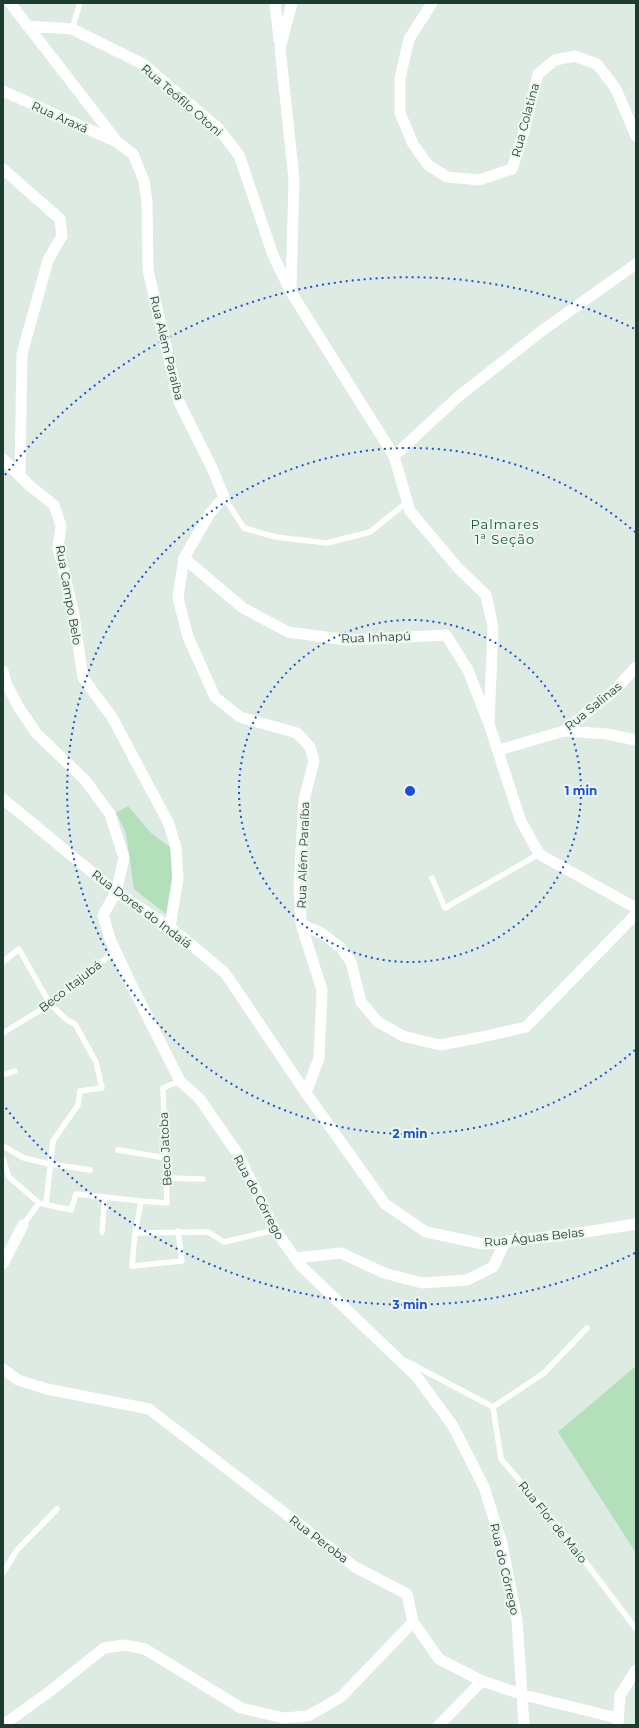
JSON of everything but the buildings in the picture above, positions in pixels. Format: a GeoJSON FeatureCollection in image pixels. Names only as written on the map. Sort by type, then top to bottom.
{"type":"FeatureCollection","features":[{"type":"Feature","properties":{"kind":"street"},"geometry":{"type":"LineString","coordinates":[[10,3],[117,142]]}},
{"type":"Feature","properties":{"kind":"street"},"geometry":{"type":"LineString","coordinates":[[275,3],[294,179],[291,292]]}},
{"type":"Feature","properties":{"kind":"street"},"geometry":{"type":"LineString","coordinates":[[280,48],[292,3]]}},
{"type":"Feature","properties":{"kind":"street","name":"Rua Colatina"},"geometry":{"type":"LineString","coordinates":[[432,3],[409,39],[400,78],[400,113],[413,144],[428,165],[447,177],[479,180],[512,169],[523,135],[538,74],[555,60],[575,56],[597,64],[616,89],[636,136]]}},
{"type":"Feature","properties":{"kind":"street","name":"Rua Teófilo Otoni"},"geometry":{"type":"LineString","coordinates":[[27,26],[72,29],[143,64],[218,128],[239,155],[273,255],[291,292],[394,456],[410,512],[458,568],[486,595],[493,627],[489,724]]}},
{"type":"Feature","properties":{"kind":"street","name":"Rua Araxá"},"geometry":{"type":"LineString","coordinates":[[3,91],[117,142]]}},
{"type":"Feature","properties":{"kind":"street","name":"Rua Além Paraíba"},"geometry":{"type":"LineString","coordinates":[[117,142],[133,154],[144,181],[147,202],[148,270],[179,402],[212,468],[224,497],[210,513],[184,558],[178,598],[188,637],[215,697],[240,717],[297,733],[310,747],[314,761],[304,800],[299,886],[301,924],[322,990],[319,1058],[306,1093]]}},
{"type":"Feature","properties":{"kind":"street"},"geometry":{"type":"LineString","coordinates":[[3,169],[60,219],[62,236],[48,260],[22,354],[20,475]]}},
{"type":"Feature","properties":{"kind":"street"},"geometry":{"type":"LineString","coordinates":[[394,456],[465,391],[543,330],[636,263]]}},
{"type":"Feature","properties":{"kind":"street"},"geometry":{"type":"LineString","coordinates":[[3,459],[20,475]]}},
{"type":"Feature","properties":{"kind":"street","name":"Rua Campo Belo"},"geometry":{"type":"LineString","coordinates":[[20,475],[30,486],[54,505],[61,526],[58,547],[74,616],[83,678],[112,717],[169,824],[176,848],[178,880],[170,926]]}},
{"type":"Feature","properties":{"kind":"street","name":"Rua Inhapú"},"geometry":{"type":"LineString","coordinates":[[184,558],[243,608],[288,632],[347,640],[446,635],[468,670],[489,724]]}},
{"type":"Feature","properties":{"kind":"street","name":"Rua Salinas"},"geometry":{"type":"LineString","coordinates":[[499,750],[564,731],[616,690],[636,667]]}},
{"type":"Feature","properties":{"kind":"street","name":"Rua do Córrego"},"geometry":{"type":"LineString","coordinates":[[3,671],[6,683],[19,708],[37,734],[85,780],[110,814],[124,858],[116,892],[103,915],[110,939],[180,1081],[198,1098],[238,1154],[275,1230],[295,1258],[417,1378],[453,1426],[484,1487],[502,1544],[517,1620],[524,1695],[524,1725]]}},
{"type":"Feature","properties":{"kind":"street"},"geometry":{"type":"LineString","coordinates":[[489,724],[499,750],[520,819],[539,854],[636,908]]}},
{"type":"Feature","properties":{"kind":"street"},"geometry":{"type":"LineString","coordinates":[[564,731],[607,734],[636,740]]}},
{"type":"Feature","properties":{"kind":"street","name":"Rua Dores do Indaiá"},"geometry":{"type":"LineString","coordinates":[[3,799],[116,892],[170,926],[225,973],[306,1093]]}},
{"type":"Feature","properties":{"kind":"street"},"geometry":{"type":"LineString","coordinates":[[301,924],[323,934],[342,948],[351,962],[361,1002],[378,1022],[403,1036],[440,1045],[482,1038],[526,1027],[636,914]]}},
{"type":"Feature","properties":{"kind":"street","name":"Rua Águas Belas"},"geometry":{"type":"LineString","coordinates":[[306,1093],[385,1204],[426,1232],[484,1244],[572,1234],[636,1224]]}},
{"type":"Feature","properties":{"kind":"street"},"geometry":{"type":"LineString","coordinates":[[3,1264],[23,1225]]}},
{"type":"Feature","properties":{"kind":"street"},"geometry":{"type":"LineString","coordinates":[[295,1258],[341,1253],[384,1273],[422,1283],[467,1280],[493,1267],[505,1242]]}},
{"type":"Feature","properties":{"kind":"street","name":"Rua Peroba"},"geometry":{"type":"LineString","coordinates":[[3,1370],[18,1380],[47,1389],[149,1410],[355,1567],[407,1594],[412,1622],[439,1659],[482,1681],[524,1695],[618,1722]]}},
{"type":"Feature","properties":{"kind":"street"},"geometry":{"type":"LineString","coordinates":[[3,1725],[49,1692],[104,1648],[124,1645],[145,1648],[241,1708],[284,1718],[308,1716],[341,1697],[412,1622]]}},
{"type":"Feature","properties":{"kind":"street"},"geometry":{"type":"LineString","coordinates":[[618,1722],[620,1695],[636,1670]]}},
{"type":"Feature","properties":{"kind":"street"},"geometry":{"type":"LineString","coordinates":[[439,1725],[482,1681]]}},
{"type":"Feature","properties":{"kind":"lane"},"geometry":{"type":"LineString","coordinates":[[72,29],[80,3]]}},
{"type":"Feature","properties":{"kind":"lane"},"geometry":{"type":"LineString","coordinates":[[224,497],[244,528],[276,538],[327,543],[370,532],[407,501]]}},
{"type":"Feature","properties":{"kind":"lane"},"geometry":{"type":"LineString","coordinates":[[432,878],[445,908],[539,854]]}},
{"type":"Feature","properties":{"kind":"lane"},"geometry":{"type":"LineString","coordinates":[[3,962],[20,949],[50,1004],[67,1020],[75,1024],[96,1062],[102,1088],[80,1090],[78,1105],[53,1141],[43,1203],[23,1225]]}},
{"type":"Feature","properties":{"kind":"lane","name":"Beco Itajubá"},"geometry":{"type":"LineString","coordinates":[[3,1033],[50,1004],[116,949]]}},
{"type":"Feature","properties":{"kind":"lane"},"geometry":{"type":"LineString","coordinates":[[3,1075],[15,1071]]}},
{"type":"Feature","properties":{"kind":"lane","name":"Beco Jatoba"},"geometry":{"type":"LineString","coordinates":[[142,1201],[167,1203],[168,1178],[163,1088],[180,1081]]}},
{"type":"Feature","properties":{"kind":"lane"},"geometry":{"type":"LineString","coordinates":[[3,1146],[24,1158],[50,1164],[90,1170]]}},
{"type":"Feature","properties":{"kind":"lane"},"geometry":{"type":"LineString","coordinates":[[118,1150],[166,1158]]}},
{"type":"Feature","properties":{"kind":"lane"},"geometry":{"type":"LineString","coordinates":[[3,1159],[9,1177],[43,1203],[71,1210],[76,1194],[142,1201],[135,1233],[132,1266],[182,1261],[178,1231]]}},
{"type":"Feature","properties":{"kind":"lane"},"geometry":{"type":"LineString","coordinates":[[168,1178],[203,1179]]}},
{"type":"Feature","properties":{"kind":"lane"},"geometry":{"type":"LineString","coordinates":[[102,1232],[105,1197]]}},
{"type":"Feature","properties":{"kind":"lane"},"geometry":{"type":"LineString","coordinates":[[135,1233],[178,1231],[208,1232],[224,1242],[275,1230]]}},
{"type":"Feature","properties":{"kind":"lane"},"geometry":{"type":"LineString","coordinates":[[393,1354],[493,1407],[544,1373],[587,1328]]}},
{"type":"Feature","properties":{"kind":"lane","name":"Rua Flor de Maio"},"geometry":{"type":"LineString","coordinates":[[493,1407],[501,1459],[556,1523],[636,1628]]}},
{"type":"Feature","properties":{"kind":"lane"},"geometry":{"type":"LineString","coordinates":[[3,1573],[18,1550],[57,1509]]}},
{"type":"Feature","properties":{"kind":"green space"},"geometry":{"type":"Polygon","coordinates":[[[128,806],[151,833],[170,847],[172,876],[166,914],[134,889],[126,833],[116,813],[128,806]]]}},
{"type":"Feature","properties":{"kind":"green space"},"geometry":{"type":"Polygon","coordinates":[[[636,1366],[636,1553],[558,1432],[636,1366]]]}},
{"type":"Feature","properties":{"kind":"district","name":"Palmares 1ª Seção"},"geometry":{"type":"Point","coordinates":[505,532]}}]}
